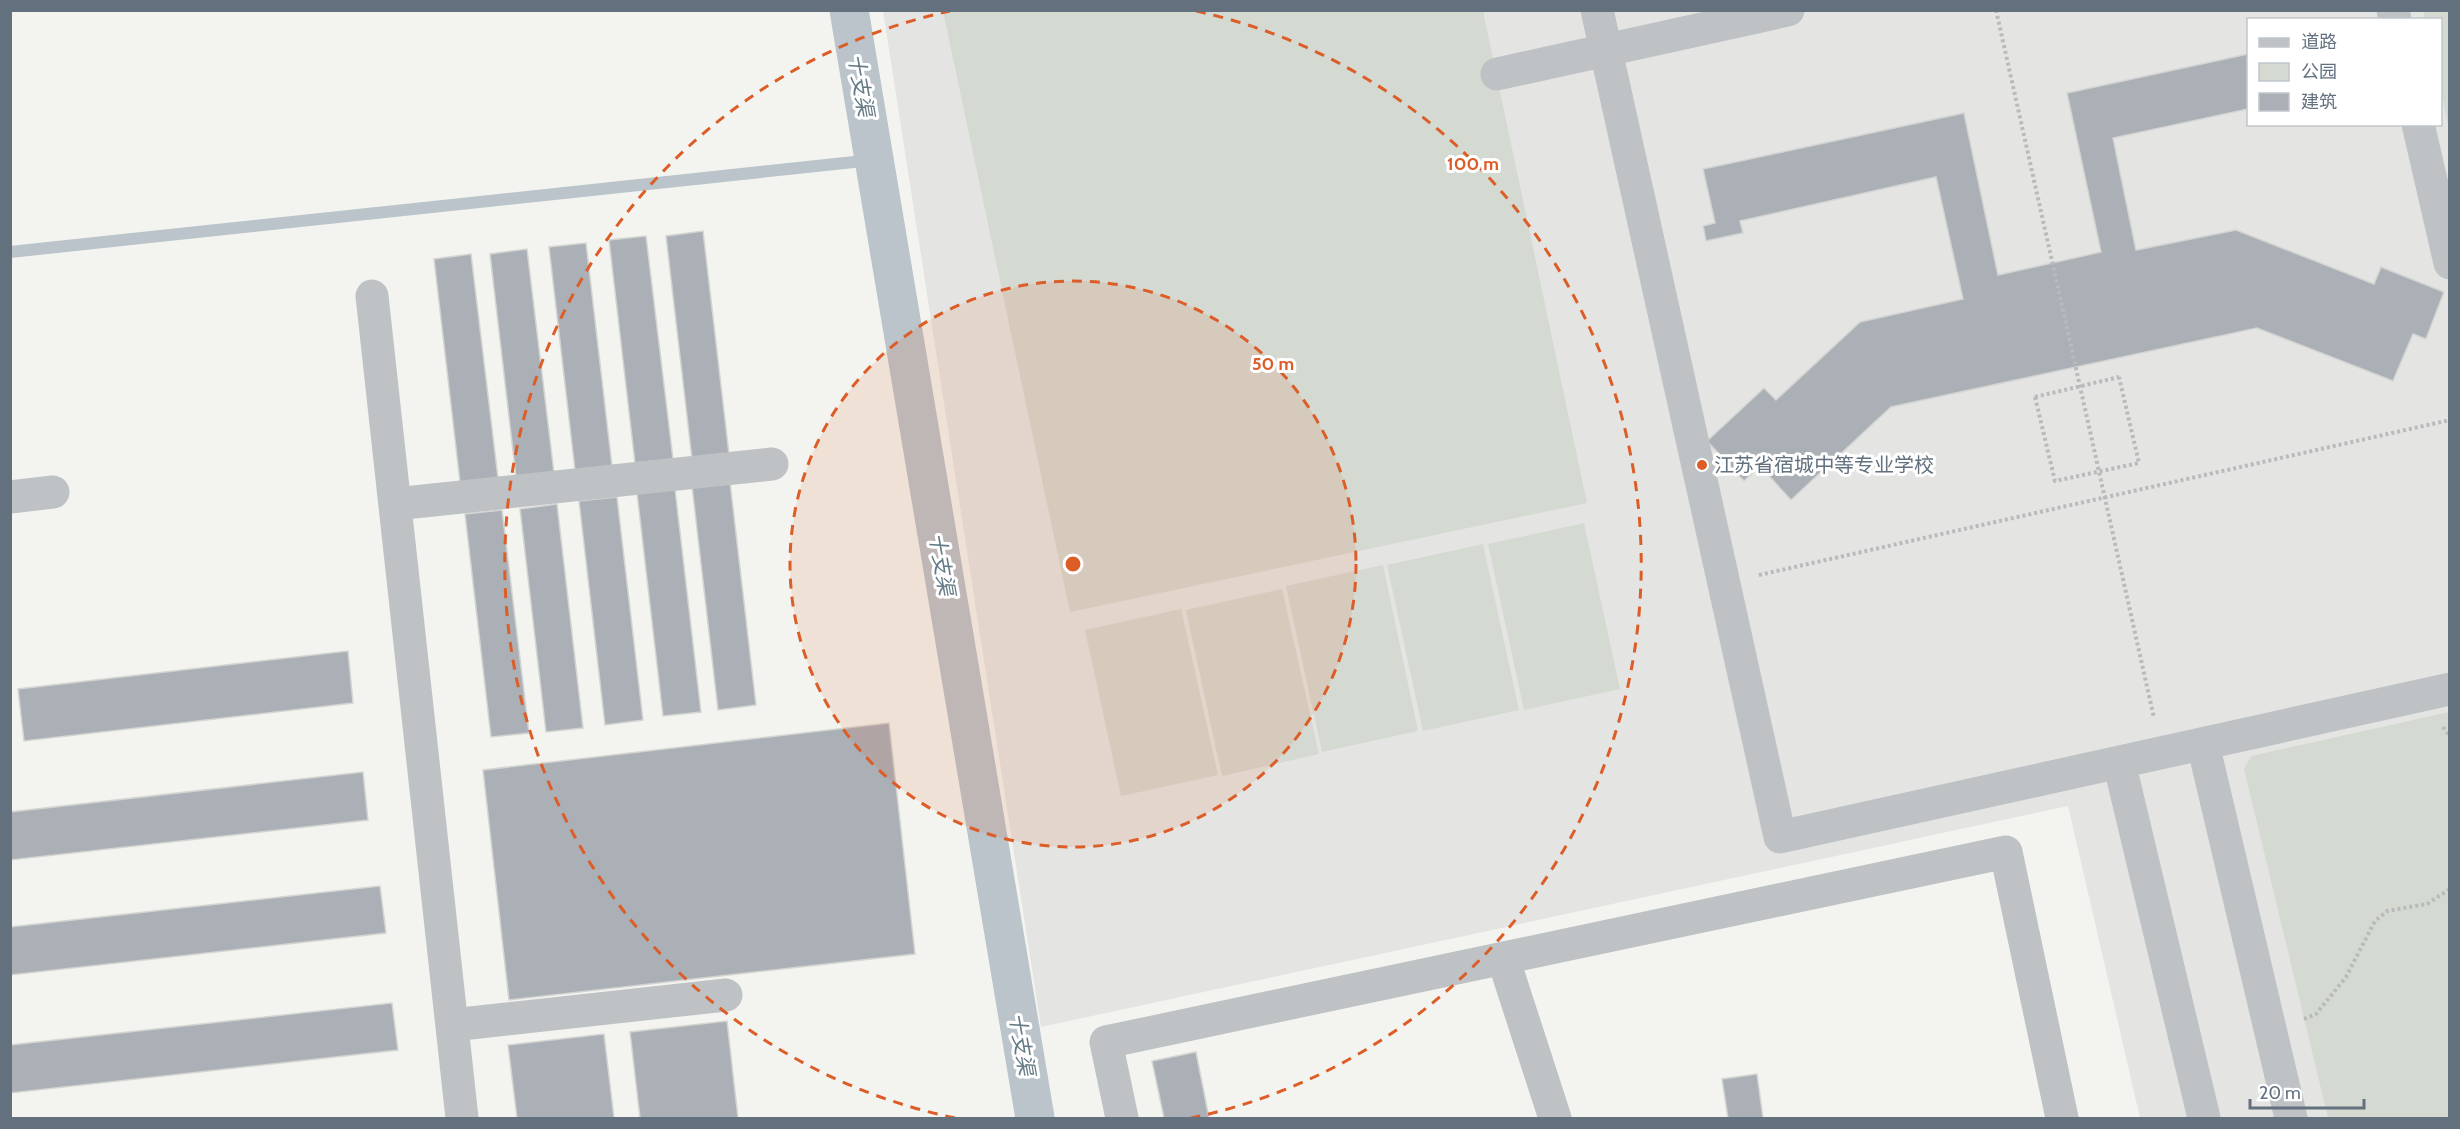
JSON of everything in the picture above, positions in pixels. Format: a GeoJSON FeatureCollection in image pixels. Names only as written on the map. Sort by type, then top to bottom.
{"type":"FeatureCollection","features":[{"type":"Feature","properties":{"kind":"lane"},"geometry":{"type":"LineString","coordinates":[[1597,10],[1780,837],[2450,689]]}},
{"type":"Feature","properties":{"kind":"lane"},"geometry":{"type":"LineString","coordinates":[[1497,74],[1788,10]]}},
{"type":"Feature","properties":{"kind":"lane"},"geometry":{"type":"LineString","coordinates":[[2418,126],[2450,262]]}},
{"type":"Feature","properties":{"kind":"lane"},"geometry":{"type":"LineString","coordinates":[[372,296],[462,1119]]}},
{"type":"Feature","properties":{"kind":"lane"},"geometry":{"type":"LineString","coordinates":[[395,504],[772,464]]}},
{"type":"Feature","properties":{"kind":"lane"},"geometry":{"type":"LineString","coordinates":[[10,497],[52,492]]}},
{"type":"Feature","properties":{"kind":"lane"},"geometry":{"type":"LineString","coordinates":[[2203,744],[2291,1119]]}},
{"type":"Feature","properties":{"kind":"lane"},"geometry":{"type":"LineString","coordinates":[[2119,762],[2204,1119]]}},
{"type":"Feature","properties":{"kind":"lane"},"geometry":{"type":"LineString","coordinates":[[1122,1119],[1106,1042],[2006,852],[2062,1119]]}},
{"type":"Feature","properties":{"kind":"lane"},"geometry":{"type":"LineString","coordinates":[[1503,958],[1555,1119]]}},
{"type":"Feature","properties":{"kind":"lane"},"geometry":{"type":"LineString","coordinates":[[452,1025],[726,995]]}},
{"type":"Feature","properties":{"kind":"path"},"geometry":{"type":"LineString","coordinates":[[1996,10],[2161,753]]}},
{"type":"Feature","properties":{"kind":"path"},"geometry":{"type":"LineString","coordinates":[[2119,377],[2139,463],[2098,471],[2055,481],[2035,397],[2119,377]]}},
{"type":"Feature","properties":{"kind":"path"},"geometry":{"type":"LineString","coordinates":[[1724,583],[2450,420]]}},
{"type":"Feature","properties":{"kind":"path"},"geometry":{"type":"LineString","coordinates":[[2271,1034],[2316,1014],[2346,977],[2375,921],[2387,911],[2427,904],[2450,888]]}},
{"type":"Feature","properties":{"kind":"shaded area","name":"江苏省宿城中等专业学校"},"geometry":{"type":"Polygon","coordinates":[[[883,11],[2449,11],[2449,1089],[2372,1118],[2140,1118],[2068,806],[1041,1027],[883,11]]]}},
{"type":"Feature","properties":{"kind":"green space"},"geometry":{"type":"Polygon","coordinates":[[[943,11],[1483,11],[1587,503],[1070,612],[943,11]]]}},
{"type":"Feature","properties":{"kind":"green space"},"geometry":{"type":"Polygon","coordinates":[[[2423,11],[2449,11],[2449,130],[2442,95],[2442,18],[2425,18],[2423,11]]]}},
{"type":"Feature","properties":{"kind":"green space"},"geometry":{"type":"Polygon","coordinates":[[[1584,523],[1620,689],[1524,710],[1488,544],[1584,523]]]}},
{"type":"Feature","properties":{"kind":"green space"},"geometry":{"type":"Polygon","coordinates":[[[1483,544],[1519,710],[1423,731],[1387,565],[1483,544]]]}},
{"type":"Feature","properties":{"kind":"green space"},"geometry":{"type":"Polygon","coordinates":[[[1383,565],[1418,731],[1322,752],[1286,586],[1383,565]]]}},
{"type":"Feature","properties":{"kind":"green space"},"geometry":{"type":"Polygon","coordinates":[[[1282,589],[1319,754],[1222,776],[1186,610],[1282,589]]]}},
{"type":"Feature","properties":{"kind":"green space"},"geometry":{"type":"Polygon","coordinates":[[[1181,609],[1218,775],[1121,796],[1085,630],[1181,609]]]}},
{"type":"Feature","properties":{"kind":"green space"},"geometry":{"type":"Polygon","coordinates":[[[2449,712],[2449,1118],[2328,1118],[2244,769],[2251,756],[2449,712]]]}},
{"type":"Feature","properties":{"kind":"building"},"geometry":{"type":"Polygon","coordinates":[[[2247,54],[2247,109],[2113,138],[2136,250],[2236,230],[2374,284],[2381,267],[2444,292],[2426,339],[2413,334],[2393,381],[2257,328],[1891,407],[1791,500],[1760,466],[1744,481],[1707,441],[1764,388],[1776,400],[1860,322],[1963,299],[1936,177],[1740,221],[1743,233],[1706,241],[1703,226],[1715,223],[1703,169],[1964,113],[1998,275],[2101,252],[2067,93],[2247,54]]]}},
{"type":"Feature","properties":{"kind":"building"},"geometry":{"type":"Polygon","coordinates":[[[703,231],[729,454],[692,459],[666,236],[703,231]]]}},
{"type":"Feature","properties":{"kind":"building"},"geometry":{"type":"Polygon","coordinates":[[[646,236],[673,459],[635,463],[609,240],[646,236]]]}},
{"type":"Feature","properties":{"kind":"building"},"geometry":{"type":"Polygon","coordinates":[[[586,243],[612,466],[575,470],[549,247],[586,243]]]}},
{"type":"Feature","properties":{"kind":"building"},"geometry":{"type":"Polygon","coordinates":[[[527,249],[554,473],[516,477],[490,254],[527,249]]]}},
{"type":"Feature","properties":{"kind":"building"},"geometry":{"type":"Polygon","coordinates":[[[471,254],[498,478],[460,482],[434,259],[471,254]]]}},
{"type":"Feature","properties":{"kind":"building"},"geometry":{"type":"Polygon","coordinates":[[[730,482],[756,705],[718,710],[692,486],[730,482]]]}},
{"type":"Feature","properties":{"kind":"building"},"geometry":{"type":"Polygon","coordinates":[[[675,489],[701,712],[663,716],[637,493],[675,489]]]}},
{"type":"Feature","properties":{"kind":"building"},"geometry":{"type":"Polygon","coordinates":[[[617,497],[643,720],[605,725],[579,501],[617,497]]]}},
{"type":"Feature","properties":{"kind":"building"},"geometry":{"type":"Polygon","coordinates":[[[557,504],[583,728],[546,732],[520,509],[557,504]]]}},
{"type":"Feature","properties":{"kind":"building"},"geometry":{"type":"Polygon","coordinates":[[[502,510],[529,733],[491,737],[465,514],[502,510]]]}},
{"type":"Feature","properties":{"kind":"building"},"geometry":{"type":"Polygon","coordinates":[[[348,651],[353,703],[24,741],[18,689],[348,651]]]}},
{"type":"Feature","properties":{"kind":"building"},"geometry":{"type":"Polygon","coordinates":[[[889,723],[915,954],[509,1000],[483,770],[889,723]]]}},
{"type":"Feature","properties":{"kind":"building"},"geometry":{"type":"Polygon","coordinates":[[[363,772],[368,820],[10,860],[10,812],[363,772]]]}},
{"type":"Feature","properties":{"kind":"building"},"geometry":{"type":"Polygon","coordinates":[[[380,886],[386,933],[10,975],[10,927],[380,886]]]}},
{"type":"Feature","properties":{"kind":"building"},"geometry":{"type":"Polygon","coordinates":[[[392,1003],[398,1050],[10,1093],[10,1045],[392,1003]]]}},
{"type":"Feature","properties":{"kind":"building"},"geometry":{"type":"Polygon","coordinates":[[[727,1021],[738,1118],[640,1118],[630,1032],[727,1021]]]}},
{"type":"Feature","properties":{"kind":"building"},"geometry":{"type":"Polygon","coordinates":[[[604,1034],[614,1118],[517,1118],[508,1045],[604,1034]]]}},
{"type":"Feature","properties":{"kind":"building"},"geometry":{"type":"Polygon","coordinates":[[[1196,1052],[1209,1118],[1164,1118],[1152,1061],[1196,1052]]]}},
{"type":"Feature","properties":{"kind":"building"},"geometry":{"type":"Polygon","coordinates":[[[1757,1074],[1763,1118],[1728,1118],[1722,1079],[1757,1074]]]}},
{"type":"Feature","properties":{"kind":"waterway","name":"十支渠"},"geometry":{"type":"LineString","coordinates":[[849,10],[1035,1118]]}},
{"type":"Feature","properties":{"kind":"waterway"},"geometry":{"type":"LineString","coordinates":[[10,252],[873,160]]}},
{"type":"Feature","properties":{"kind":"place","name":"江苏省宿城中等专业学校"},"geometry":{"type":"Point","coordinates":[1702,465]}}]}
